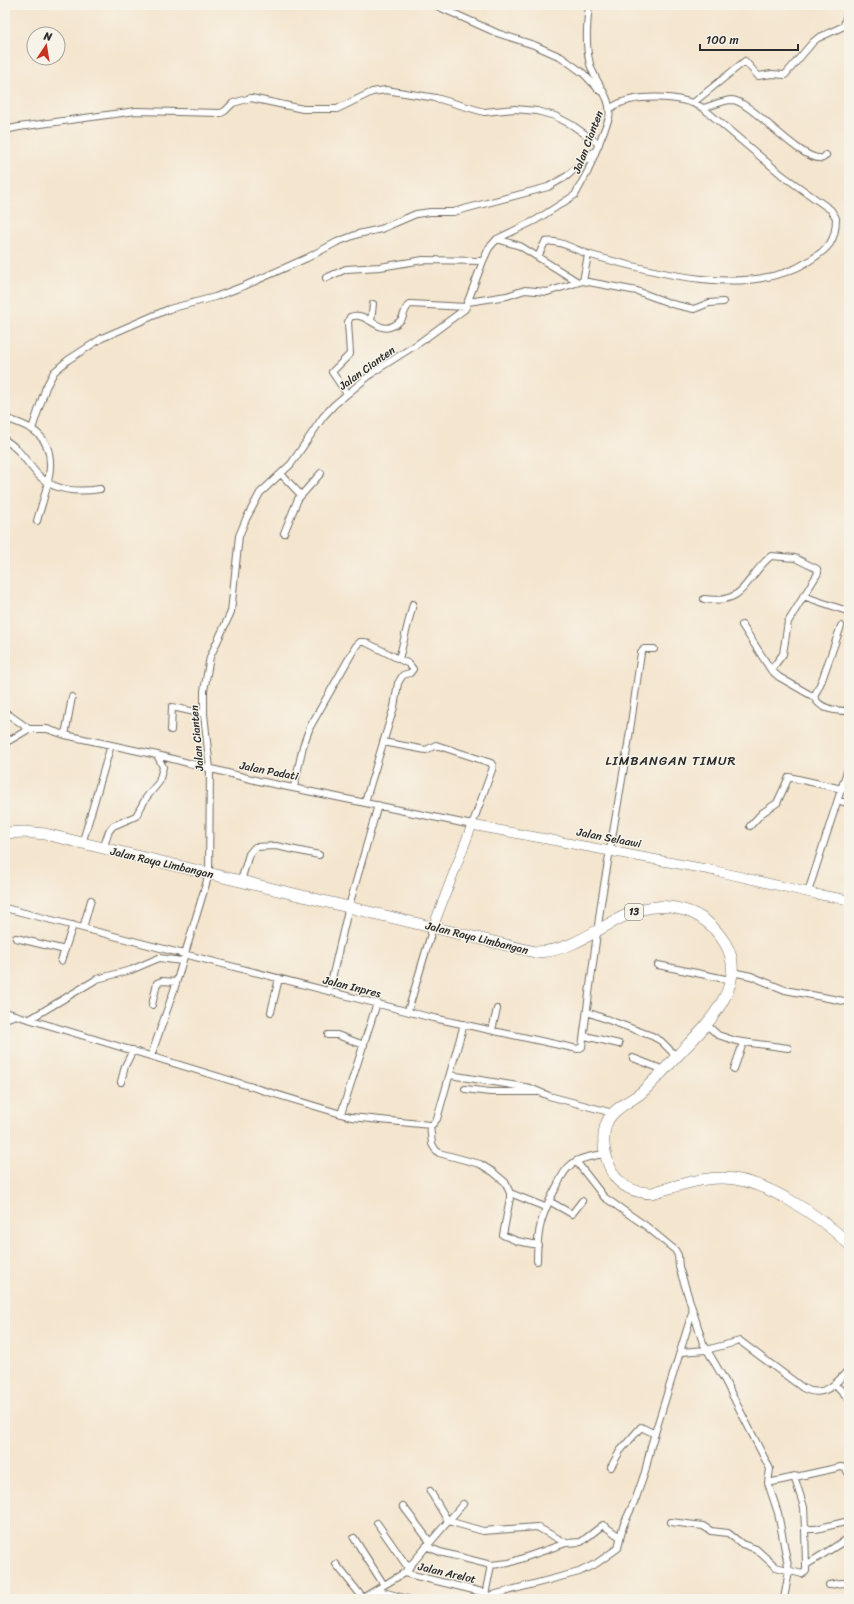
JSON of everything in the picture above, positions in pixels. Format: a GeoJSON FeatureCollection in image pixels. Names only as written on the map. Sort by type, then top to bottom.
{"type":"FeatureCollection","features":[{"type":"Feature","properties":{"kind":"highway","name":"Jalan Raya Limbangan"},"geometry":{"type":"LineString","coordinates":[[5,833],[34,832],[349,906],[535,952],[550,952],[561,949],[635,912],[656,905],[670,905],[702,917],[720,935],[729,949],[731,976],[722,1002],[707,1025],[677,1057],[608,1121],[605,1129],[604,1154],[614,1176],[630,1189],[644,1193],[652,1193],[710,1178],[735,1179],[754,1183],[812,1215],[849,1244]]}},
{"type":"Feature","properties":{"kind":"street"},"geometry":{"type":"LineString","coordinates":[[435,5],[482,27],[561,57],[582,73],[607,98]]}},
{"type":"Feature","properties":{"kind":"street","name":"Jalan Cianten"},"geometry":{"type":"LineString","coordinates":[[151,1056],[176,982],[209,874],[210,769],[204,714],[204,691],[210,657],[232,612],[238,545],[242,528],[260,493],[291,464],[323,417],[347,394],[375,372],[456,317],[467,305],[483,261],[489,248],[497,239],[536,220],[575,195],[581,187],[598,147],[609,118],[611,108],[590,64],[588,50],[589,5]]}},
{"type":"Feature","properties":{"kind":"street"},"geometry":{"type":"LineString","coordinates":[[693,103],[745,61],[758,76],[772,74],[785,75],[813,42],[818,38],[844,26],[846,17],[849,16]]}},
{"type":"Feature","properties":{"kind":"street"},"geometry":{"type":"LineString","coordinates":[[5,130],[136,111],[222,113],[238,100],[251,98],[303,109],[328,111],[344,107],[363,96],[381,89],[436,98],[484,112],[515,109],[537,111],[555,116],[572,125],[598,147],[567,176],[548,187],[453,212],[430,212],[416,214],[381,229],[358,234],[337,242],[307,258],[244,286],[215,297],[169,309],[102,338],[68,360],[54,372],[46,387],[32,429]]}},
{"type":"Feature","properties":{"kind":"street"},"geometry":{"type":"LineString","coordinates":[[538,257],[545,242],[547,242],[588,255],[679,277],[709,279],[756,279],[778,276],[799,268],[828,247],[832,242],[836,226],[836,218],[831,210],[825,204],[782,175],[703,108],[693,103],[675,100],[631,99],[621,102],[611,108]]}},
{"type":"Feature","properties":{"kind":"street"},"geometry":{"type":"LineString","coordinates":[[703,108],[726,101],[738,101],[785,138],[815,158],[823,158],[826,155]]}},
{"type":"Feature","properties":{"kind":"street"},"geometry":{"type":"LineString","coordinates":[[497,239],[514,243],[580,282],[637,291],[672,304],[694,309],[709,303],[723,302]]}},
{"type":"Feature","properties":{"kind":"street"},"geometry":{"type":"LineString","coordinates":[[580,282],[588,255]]}},
{"type":"Feature","properties":{"kind":"street"},"geometry":{"type":"LineString","coordinates":[[326,278],[346,269],[423,260],[483,261]]}},
{"type":"Feature","properties":{"kind":"street"},"geometry":{"type":"LineString","coordinates":[[347,394],[332,372],[350,354],[348,320],[350,317],[356,316],[371,321],[377,326],[389,326],[401,320],[406,307],[414,303],[442,307],[467,305],[508,296],[525,290],[547,292],[580,282]]}},
{"type":"Feature","properties":{"kind":"street"},"geometry":{"type":"LineString","coordinates":[[371,321],[373,304]]}},
{"type":"Feature","properties":{"kind":"street"},"geometry":{"type":"LineString","coordinates":[[5,418],[32,429],[49,447],[50,461],[37,521]]}},
{"type":"Feature","properties":{"kind":"street"},"geometry":{"type":"LineString","coordinates":[[5,440],[17,448],[38,476],[46,484],[71,491],[100,489]]}},
{"type":"Feature","properties":{"kind":"street"},"geometry":{"type":"LineString","coordinates":[[284,533],[301,495],[321,473]]}},
{"type":"Feature","properties":{"kind":"street"},"geometry":{"type":"LineString","coordinates":[[281,474],[301,495]]}},
{"type":"Feature","properties":{"kind":"street"},"geometry":{"type":"LineString","coordinates":[[704,598],[720,601],[731,598],[741,590],[768,558],[774,556],[795,558],[817,569],[818,573],[786,626],[783,654],[771,670]]}},
{"type":"Feature","properties":{"kind":"street"},"geometry":{"type":"LineString","coordinates":[[803,596],[847,611]]}},
{"type":"Feature","properties":{"kind":"street"},"geometry":{"type":"LineString","coordinates":[[399,659],[413,604]]}},
{"type":"Feature","properties":{"kind":"street"},"geometry":{"type":"LineString","coordinates":[[742,625],[771,670],[779,677],[814,697],[819,703],[835,711],[849,710]]}},
{"type":"Feature","properties":{"kind":"street"},"geometry":{"type":"LineString","coordinates":[[814,697],[822,680],[841,626]]}},
{"type":"Feature","properties":{"kind":"street"},"geometry":{"type":"LineString","coordinates":[[294,787],[308,732],[356,646],[360,642],[365,642],[409,664],[413,669],[410,674],[403,675],[398,683],[394,707],[365,802]]}},
{"type":"Feature","properties":{"kind":"street"},"geometry":{"type":"LineString","coordinates":[[619,1044],[585,1036],[587,1012],[597,931],[628,744],[641,653],[644,649],[654,649]]}},
{"type":"Feature","properties":{"kind":"street"},"geometry":{"type":"LineString","coordinates":[[65,735],[72,697]]}},
{"type":"Feature","properties":{"kind":"street"},"geometry":{"type":"LineString","coordinates":[[171,730],[172,707],[204,714]]}},
{"type":"Feature","properties":{"kind":"street"},"geometry":{"type":"LineString","coordinates":[[5,712],[29,729],[5,743]]}},
{"type":"Feature","properties":{"kind":"street","name":"Jalan Padati"},"geometry":{"type":"LineString","coordinates":[[29,729],[47,729],[65,735],[157,755],[210,769],[472,825]]}},
{"type":"Feature","properties":{"kind":"street"},"geometry":{"type":"LineString","coordinates":[[383,742],[426,750],[436,745],[488,762],[493,766],[433,927],[408,1011]]}},
{"type":"Feature","properties":{"kind":"street"},"geometry":{"type":"LineString","coordinates":[[82,844],[111,745]]}},
{"type":"Feature","properties":{"kind":"street"},"geometry":{"type":"LineString","coordinates":[[103,849],[109,831],[113,826],[136,816],[146,798],[159,782],[163,767],[157,755]]}},
{"type":"Feature","properties":{"kind":"street"},"geometry":{"type":"LineString","coordinates":[[808,892],[849,765]]}},
{"type":"Feature","properties":{"kind":"street"},"geometry":{"type":"LineString","coordinates":[[750,826],[762,813],[777,803],[789,776],[842,789]]}},
{"type":"Feature","properties":{"kind":"street"},"geometry":{"type":"LineString","coordinates":[[838,800],[849,804]]}},
{"type":"Feature","properties":{"kind":"street"},"geometry":{"type":"LineString","coordinates":[[329,991],[349,906],[378,805]]}},
{"type":"Feature","properties":{"kind":"street","name":"Jalan Selaawi"},"geometry":{"type":"LineString","coordinates":[[472,825],[716,871],[849,900]]}},
{"type":"Feature","properties":{"kind":"street"},"geometry":{"type":"LineString","coordinates":[[241,881],[249,854],[255,847],[276,846],[319,855]]}},
{"type":"Feature","properties":{"kind":"street"},"geometry":{"type":"LineString","coordinates":[[83,928],[91,900]]}},
{"type":"Feature","properties":{"kind":"street","name":"Jalan Inpres"},"geometry":{"type":"LineString","coordinates":[[5,908],[464,1024],[578,1049],[582,1047],[585,1036]]}},
{"type":"Feature","properties":{"kind":"street"},"geometry":{"type":"LineString","coordinates":[[61,960],[73,925]]}},
{"type":"Feature","properties":{"kind":"street"},"geometry":{"type":"LineString","coordinates":[[16,938],[65,950]]}},
{"type":"Feature","properties":{"kind":"street"},"geometry":{"type":"LineString","coordinates":[[28,1019],[97,979],[131,970],[159,958],[182,961]]}},
{"type":"Feature","properties":{"kind":"street"},"geometry":{"type":"LineString","coordinates":[[658,965],[731,976],[751,976],[785,990],[849,1002]]}},
{"type":"Feature","properties":{"kind":"street"},"geometry":{"type":"LineString","coordinates":[[271,1012],[279,978]]}},
{"type":"Feature","properties":{"kind":"street"},"geometry":{"type":"LineString","coordinates":[[152,1006],[157,983],[162,981],[176,982]]}},
{"type":"Feature","properties":{"kind":"street"},"geometry":{"type":"LineString","coordinates":[[341,1114],[377,1003]]}},
{"type":"Feature","properties":{"kind":"street"},"geometry":{"type":"LineString","coordinates":[[492,1030],[497,1009]]}},
{"type":"Feature","properties":{"kind":"street"},"geometry":{"type":"LineString","coordinates":[[5,1012],[341,1114],[366,1119],[430,1125],[437,1119],[464,1024]]}},
{"type":"Feature","properties":{"kind":"street"},"geometry":{"type":"LineString","coordinates":[[587,1012],[658,1038],[677,1057]]}},
{"type":"Feature","properties":{"kind":"street"},"geometry":{"type":"LineString","coordinates":[[5,1019],[17,1015]]}},
{"type":"Feature","properties":{"kind":"street"},"geometry":{"type":"LineString","coordinates":[[707,1025],[718,1035],[743,1042],[788,1048]]}},
{"type":"Feature","properties":{"kind":"street"},"geometry":{"type":"LineString","coordinates":[[328,1035],[337,1035],[364,1045]]}},
{"type":"Feature","properties":{"kind":"street"},"geometry":{"type":"LineString","coordinates":[[734,1069],[743,1042]]}},
{"type":"Feature","properties":{"kind":"street"},"geometry":{"type":"LineString","coordinates":[[121,1082],[125,1066],[133,1050]]}},
{"type":"Feature","properties":{"kind":"street"},"geometry":{"type":"LineString","coordinates":[[633,1058],[664,1070]]}},
{"type":"Feature","properties":{"kind":"street"},"geometry":{"type":"LineString","coordinates":[[450,1075],[506,1084],[614,1114]]}},
{"type":"Feature","properties":{"kind":"street"},"geometry":{"type":"LineString","coordinates":[[465,1089],[490,1092],[538,1092]]}},
{"type":"Feature","properties":{"kind":"street"},"geometry":{"type":"LineString","coordinates":[[430,1125],[432,1144],[439,1153],[480,1164],[505,1182],[510,1193],[503,1235],[517,1241],[538,1245]]}},
{"type":"Feature","properties":{"kind":"street"},"geometry":{"type":"LineString","coordinates":[[537,1261],[540,1222],[547,1204],[567,1168],[576,1161],[604,1154]]}},
{"type":"Feature","properties":{"kind":"street"},"geometry":{"type":"LineString","coordinates":[[576,1161],[604,1197],[646,1226],[675,1250],[678,1255],[679,1267],[692,1312],[706,1350],[724,1379],[770,1469],[768,1483],[778,1513],[789,1571],[784,1599]]}},
{"type":"Feature","properties":{"kind":"street"},"geometry":{"type":"LineString","coordinates":[[510,1193],[547,1204],[572,1214],[582,1202]]}},
{"type":"Feature","properties":{"kind":"street"},"geometry":{"type":"LineString","coordinates":[[491,1565],[485,1596],[580,1572],[616,1550],[623,1526],[636,1498],[645,1472],[692,1312]]}},
{"type":"Feature","properties":{"kind":"street"},"geometry":{"type":"LineString","coordinates":[[681,1352],[706,1350],[740,1341],[806,1390],[821,1391],[836,1385],[849,1369]]}},
{"type":"Feature","properties":{"kind":"street"},"geometry":{"type":"LineString","coordinates":[[836,1385],[849,1399]]}},
{"type":"Feature","properties":{"kind":"street"},"geometry":{"type":"LineString","coordinates":[[611,1467],[620,1451],[642,1428],[655,1434]]}},
{"type":"Feature","properties":{"kind":"street"},"geometry":{"type":"LineString","coordinates":[[768,1483],[794,1476],[841,1468],[845,1468],[849,1474]]}},
{"type":"Feature","properties":{"kind":"street"},"geometry":{"type":"LineString","coordinates":[[671,1522],[703,1526],[711,1530],[728,1534],[742,1544],[756,1549],[776,1567],[804,1573],[806,1564],[804,1507],[794,1476]]}},
{"type":"Feature","properties":{"kind":"street"},"geometry":{"type":"LineString","coordinates":[[430,1491],[448,1521],[483,1531],[537,1526],[566,1543]]}},
{"type":"Feature","properties":{"kind":"street"},"geometry":{"type":"LineString","coordinates":[[336,1564],[362,1598],[406,1571],[463,1504]]}},
{"type":"Feature","properties":{"kind":"street"},"geometry":{"type":"LineString","coordinates":[[403,1506],[428,1544],[440,1552],[491,1565],[509,1563],[566,1543],[583,1541],[603,1525],[620,1537]]}},
{"type":"Feature","properties":{"kind":"street"},"geometry":{"type":"LineString","coordinates":[[805,1529],[816,1529],[849,1521]]}},
{"type":"Feature","properties":{"kind":"street"},"geometry":{"type":"LineString","coordinates":[[376,1522],[406,1571]]}},
{"type":"Feature","properties":{"kind":"street"},"geometry":{"type":"LineString","coordinates":[[354,1538],[384,1585]]}},
{"type":"Feature","properties":{"kind":"street"},"geometry":{"type":"LineString","coordinates":[[806,1564],[849,1538]]}},
{"type":"Feature","properties":{"kind":"street","name":"Jalan Arelot"},"geometry":{"type":"LineString","coordinates":[[406,1571],[485,1596]]}},
{"type":"Feature","properties":{"kind":"street"},"geometry":{"type":"LineString","coordinates":[[828,1585],[842,1583],[849,1584]]}},
{"type":"Feature","properties":{"kind":"street"},"geometry":{"type":"LineString","coordinates":[[376,1590],[408,1599]]}},
{"type":"Feature","properties":{"kind":"district","name":"LIMBANGAN TIMUR"},"geometry":{"type":"Point","coordinates":[671,760]}}]}
